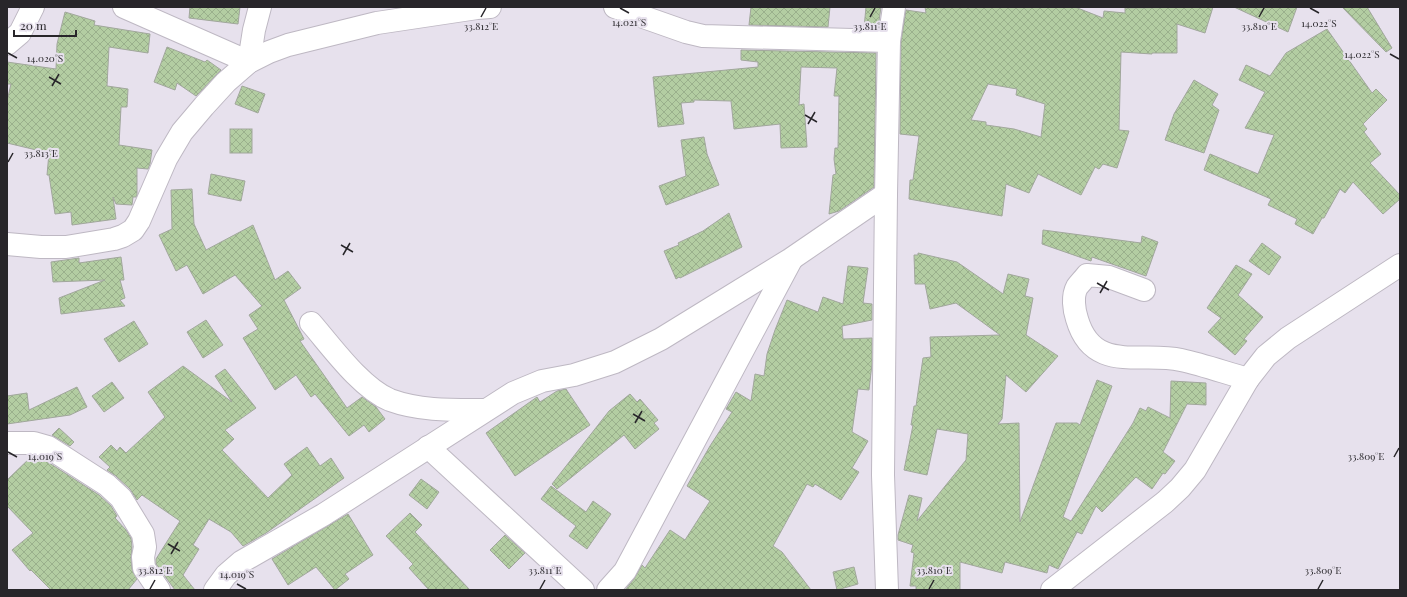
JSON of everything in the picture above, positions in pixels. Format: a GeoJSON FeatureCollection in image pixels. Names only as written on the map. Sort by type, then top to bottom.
{"type":"FeatureCollection","features":[{"type":"Feature","properties":{"kind":"street"},"geometry":{"type":"LineString","coordinates":[[7,44],[20,33],[33,7]]}},
{"type":"Feature","properties":{"kind":"street"},"geometry":{"type":"LineString","coordinates":[[124,7],[249,62]]}},
{"type":"Feature","properties":{"kind":"street"},"geometry":{"type":"LineString","coordinates":[[249,62],[254,30],[260,7]]}},
{"type":"Feature","properties":{"kind":"street"},"geometry":{"type":"LineString","coordinates":[[7,244],[41,247],[66,247],[114,239],[124,236],[133,230],[139,221],[166,159],[182,132],[226,82],[249,62],[268,52],[288,45],[377,23],[490,7]]}},
{"type":"Feature","properties":{"kind":"street"},"geometry":{"type":"LineString","coordinates":[[615,7],[686,32],[703,36],[889,41]]}},
{"type":"Feature","properties":{"kind":"street"},"geometry":{"type":"LineString","coordinates":[[887,590],[882,475],[889,41],[894,7]]}},
{"type":"Feature","properties":{"kind":"street"},"geometry":{"type":"LineString","coordinates":[[215,590],[226,575],[241,562],[323,515],[484,410],[513,393],[542,381],[574,375],[615,362],[661,339],[791,259],[886,194]]}},
{"type":"Feature","properties":{"kind":"street"},"geometry":{"type":"LineString","coordinates":[[608,590],[625,571],[791,259]]}},
{"type":"Feature","properties":{"kind":"street"},"geometry":{"type":"LineString","coordinates":[[1052,590],[1165,502],[1180,488],[1195,470],[1248,379],[1266,356],[1288,338],[1400,265]]}},
{"type":"Feature","properties":{"kind":"street"},"geometry":{"type":"LineString","coordinates":[[1144,290],[1109,277],[1088,275],[1077,287],[1073,307],[1080,330],[1093,347],[1111,356],[1180,359],[1248,379]]}},
{"type":"Feature","properties":{"kind":"street"},"geometry":{"type":"LineString","coordinates":[[311,323],[354,373],[370,387],[389,399],[408,405],[439,409],[484,410]]}},
{"type":"Feature","properties":{"kind":"street"},"geometry":{"type":"LineString","coordinates":[[7,443],[34,443],[48,447],[107,485],[122,498],[143,534],[145,547],[143,557],[144,568],[159,590]]}},
{"type":"Feature","properties":{"kind":"street"},"geometry":{"type":"LineString","coordinates":[[428,447],[584,590]]}},
{"type":"Feature","properties":{"kind":"building"},"geometry":{"type":"Polygon","coordinates":[[[190,7],[240,7],[238,24],[189,18],[190,7]]]}},
{"type":"Feature","properties":{"kind":"building"},"geometry":{"type":"Polygon","coordinates":[[[751,7],[830,7],[828,27],[749,25],[751,7]]]}},
{"type":"Feature","properties":{"kind":"building"},"geometry":{"type":"Polygon","coordinates":[[[866,7],[881,7],[878,28],[864,28],[866,7]]]}},
{"type":"Feature","properties":{"kind":"building"},"geometry":{"type":"Polygon","coordinates":[[[925,7],[1075,7],[1103,18],[1104,11],[1125,13],[1125,8],[1213,7],[1205,33],[1177,24],[1177,53],[1152,54],[1121,52],[1119,130],[1129,131],[1117,168],[1103,164],[1099,169],[1095,167],[1081,195],[1038,174],[1029,193],[1006,184],[1002,216],[909,199],[910,180],[913,180],[919,136],[900,134],[901,42],[906,10],[926,13],[925,7]],[[988,84],[971,120],[986,122],[986,125],[1014,129],[1041,137],[1045,104],[1016,95],[1017,89],[988,84]]]}},
{"type":"Feature","properties":{"kind":"building"},"geometry":{"type":"Polygon","coordinates":[[[1234,7],[1297,7],[1288,32],[1234,7]]]}},
{"type":"Feature","properties":{"kind":"building"},"geometry":{"type":"Polygon","coordinates":[[[1342,7],[1367,7],[1392,48],[1386,52],[1342,7]]]}},
{"type":"Feature","properties":{"kind":"building"},"geometry":{"type":"Polygon","coordinates":[[[65,12],[95,21],[94,25],[150,34],[148,53],[109,47],[107,86],[128,89],[127,107],[121,107],[119,145],[152,150],[148,169],[137,168],[137,195],[136,197],[133,197],[132,205],[116,204],[113,197],[116,219],[72,225],[71,212],[55,214],[49,175],[47,175],[49,153],[7,143],[7,101],[11,84],[7,84],[7,62],[56,69],[57,44],[65,12]]]}},
{"type":"Feature","properties":{"kind":"building"},"geometry":{"type":"Polygon","coordinates":[[[1327,29],[1372,93],[1376,89],[1387,100],[1363,124],[1367,129],[1364,132],[1381,154],[1370,163],[1400,195],[1400,199],[1383,214],[1353,182],[1345,193],[1340,189],[1324,218],[1322,218],[1313,234],[1295,224],[1297,219],[1268,205],[1271,199],[1204,170],[1210,154],[1258,174],[1274,135],[1245,128],[1265,92],[1239,80],[1246,65],[1270,76],[1286,53],[1327,29]]]}},
{"type":"Feature","properties":{"kind":"building"},"geometry":{"type":"Polygon","coordinates":[[[167,47],[205,62],[207,60],[221,70],[196,96],[177,83],[175,90],[154,82],[167,47]]]}},
{"type":"Feature","properties":{"kind":"building"},"geometry":{"type":"Polygon","coordinates":[[[741,50],[876,53],[874,187],[839,211],[829,214],[833,175],[836,174],[834,159],[835,148],[838,148],[839,96],[834,96],[837,68],[801,67],[799,105],[804,104],[807,147],[781,148],[780,124],[734,129],[731,101],[694,100],[694,102],[681,103],[684,124],[658,127],[653,77],[758,67],[758,62],[741,60],[741,50]]]}},
{"type":"Feature","properties":{"kind":"building"},"geometry":{"type":"Polygon","coordinates":[[[1194,80],[1218,94],[1212,105],[1219,110],[1204,153],[1165,140],[1174,114],[1194,80]]]}},
{"type":"Feature","properties":{"kind":"building"},"geometry":{"type":"Polygon","coordinates":[[[242,86],[265,94],[258,113],[235,104],[242,86]]]}},
{"type":"Feature","properties":{"kind":"building"},"geometry":{"type":"Polygon","coordinates":[[[230,129],[252,129],[252,153],[230,153],[230,129]]]}},
{"type":"Feature","properties":{"kind":"building"},"geometry":{"type":"Polygon","coordinates":[[[704,137],[707,154],[719,185],[666,205],[659,186],[686,176],[681,140],[704,137]]]}},
{"type":"Feature","properties":{"kind":"building"},"geometry":{"type":"Polygon","coordinates":[[[211,174],[245,181],[241,201],[208,194],[211,174]]]}},
{"type":"Feature","properties":{"kind":"building"},"geometry":{"type":"Polygon","coordinates":[[[192,189],[194,224],[206,250],[253,225],[275,280],[288,271],[301,288],[284,300],[304,339],[300,341],[347,408],[362,397],[376,407],[385,419],[369,432],[364,425],[349,436],[315,394],[311,397],[296,375],[275,390],[243,338],[258,329],[249,315],[262,306],[235,275],[203,294],[187,265],[176,271],[159,235],[172,229],[171,190],[192,189]]]}},
{"type":"Feature","properties":{"kind":"building"},"geometry":{"type":"Polygon","coordinates":[[[729,213],[742,247],[676,279],[664,251],[679,245],[678,243],[703,231],[729,213]]]}},
{"type":"Feature","properties":{"kind":"building"},"geometry":{"type":"Polygon","coordinates":[[[1043,230],[1141,243],[1142,236],[1158,242],[1146,276],[1092,257],[1091,261],[1042,244],[1043,230]]]}},
{"type":"Feature","properties":{"kind":"building"},"geometry":{"type":"Polygon","coordinates":[[[1262,243],[1281,257],[1269,275],[1249,261],[1262,243]]]}},
{"type":"Feature","properties":{"kind":"building"},"geometry":{"type":"Polygon","coordinates":[[[918,253],[957,262],[1003,294],[1008,274],[1029,279],[1025,296],[1033,298],[1026,335],[1058,356],[1026,392],[1006,375],[1002,419],[998,424],[1019,423],[1020,522],[1056,423],[1077,423],[1080,425],[1097,380],[1112,386],[1063,517],[1071,521],[1133,423],[1140,408],[1146,411],[1148,407],[1170,418],[1171,381],[1206,383],[1206,405],[1187,404],[1163,452],[1175,461],[1165,474],[1163,473],[1152,489],[1136,477],[1102,512],[1096,506],[1082,534],[1077,532],[1058,569],[1049,565],[1047,573],[1005,562],[1002,573],[960,562],[960,590],[916,590],[916,586],[910,586],[914,553],[911,552],[913,545],[898,540],[909,495],[922,498],[917,521],[966,460],[968,434],[937,429],[927,475],[904,470],[913,425],[911,425],[914,406],[916,406],[923,358],[931,357],[930,337],[1000,335],[956,303],[930,309],[925,284],[915,284],[914,255],[918,255],[918,253]]]}},
{"type":"Feature","properties":{"kind":"building"},"geometry":{"type":"Polygon","coordinates":[[[121,257],[124,280],[120,280],[125,298],[120,300],[125,306],[61,314],[59,298],[105,280],[53,282],[51,262],[79,258],[79,263],[121,257]]]}},
{"type":"Feature","properties":{"kind":"building"},"geometry":{"type":"Polygon","coordinates":[[[1236,265],[1252,274],[1238,295],[1263,317],[1244,339],[1247,341],[1235,355],[1208,332],[1221,318],[1207,308],[1236,265]]]}},
{"type":"Feature","properties":{"kind":"building"},"geometry":{"type":"Polygon","coordinates":[[[848,266],[868,268],[863,303],[872,304],[872,320],[842,326],[843,339],[872,338],[872,364],[869,390],[858,389],[852,432],[868,441],[852,468],[859,472],[841,500],[815,484],[813,487],[807,484],[773,546],[782,552],[811,590],[625,590],[634,579],[642,565],[645,568],[670,530],[685,540],[710,501],[687,486],[732,412],[726,409],[736,392],[751,401],[755,374],[764,376],[767,354],[787,300],[818,312],[823,297],[843,304],[848,266]]]}},
{"type":"Feature","properties":{"kind":"building"},"geometry":{"type":"Polygon","coordinates":[[[206,320],[223,345],[203,358],[187,332],[206,320]]]}},
{"type":"Feature","properties":{"kind":"building"},"geometry":{"type":"Polygon","coordinates":[[[134,321],[148,344],[119,362],[104,339],[134,321]]]}},
{"type":"Feature","properties":{"kind":"building"},"geometry":{"type":"Polygon","coordinates":[[[183,366],[232,402],[215,376],[225,369],[256,408],[225,430],[234,439],[222,450],[268,498],[292,475],[284,464],[307,447],[320,466],[331,458],[344,478],[266,533],[243,546],[231,532],[209,519],[193,545],[199,549],[183,575],[195,590],[175,590],[156,564],[156,559],[180,521],[142,495],[137,500],[130,489],[107,470],[110,467],[99,457],[111,445],[117,451],[120,447],[126,453],[165,417],[148,392],[183,366]]]}},
{"type":"Feature","properties":{"kind":"building"},"geometry":{"type":"Polygon","coordinates":[[[112,382],[124,398],[104,412],[92,396],[112,382]]]}},
{"type":"Feature","properties":{"kind":"building"},"geometry":{"type":"Polygon","coordinates":[[[77,387],[87,407],[70,415],[7,424],[7,396],[27,393],[29,410],[77,387]]]}},
{"type":"Feature","properties":{"kind":"building"},"geometry":{"type":"Polygon","coordinates":[[[566,389],[590,425],[515,476],[486,433],[537,397],[540,402],[557,391],[566,389]]]}},
{"type":"Feature","properties":{"kind":"building"},"geometry":{"type":"Polygon","coordinates":[[[630,394],[637,402],[640,399],[658,420],[654,423],[659,429],[635,449],[624,435],[557,489],[552,484],[609,411],[630,394]]]}},
{"type":"Feature","properties":{"kind":"building"},"geometry":{"type":"Polygon","coordinates":[[[59,428],[74,442],[70,446],[52,435],[59,428]]]}},
{"type":"Feature","properties":{"kind":"building"},"geometry":{"type":"Polygon","coordinates":[[[32,456],[43,459],[99,495],[111,506],[117,516],[115,518],[131,538],[132,569],[137,579],[128,590],[51,590],[31,570],[30,571],[12,550],[33,533],[7,506],[7,480],[32,456]]]}},
{"type":"Feature","properties":{"kind":"building"},"geometry":{"type":"Polygon","coordinates":[[[421,479],[439,492],[427,509],[409,495],[421,479]]]}},
{"type":"Feature","properties":{"kind":"building"},"geometry":{"type":"Polygon","coordinates":[[[551,486],[586,512],[593,501],[611,514],[587,549],[569,536],[576,526],[541,499],[551,486]]]}},
{"type":"Feature","properties":{"kind":"building"},"geometry":{"type":"Polygon","coordinates":[[[410,513],[422,525],[415,532],[470,590],[429,590],[409,568],[413,564],[386,536],[410,513]]]}},
{"type":"Feature","properties":{"kind":"building"},"geometry":{"type":"Polygon","coordinates":[[[348,514],[373,555],[345,574],[349,579],[335,590],[316,567],[288,585],[272,559],[348,514]]]}},
{"type":"Feature","properties":{"kind":"building"},"geometry":{"type":"Polygon","coordinates":[[[505,535],[525,553],[509,569],[490,550],[505,535]]]}},
{"type":"Feature","properties":{"kind":"building"},"geometry":{"type":"Polygon","coordinates":[[[854,567],[858,584],[837,590],[833,572],[854,567]]]}}]}
